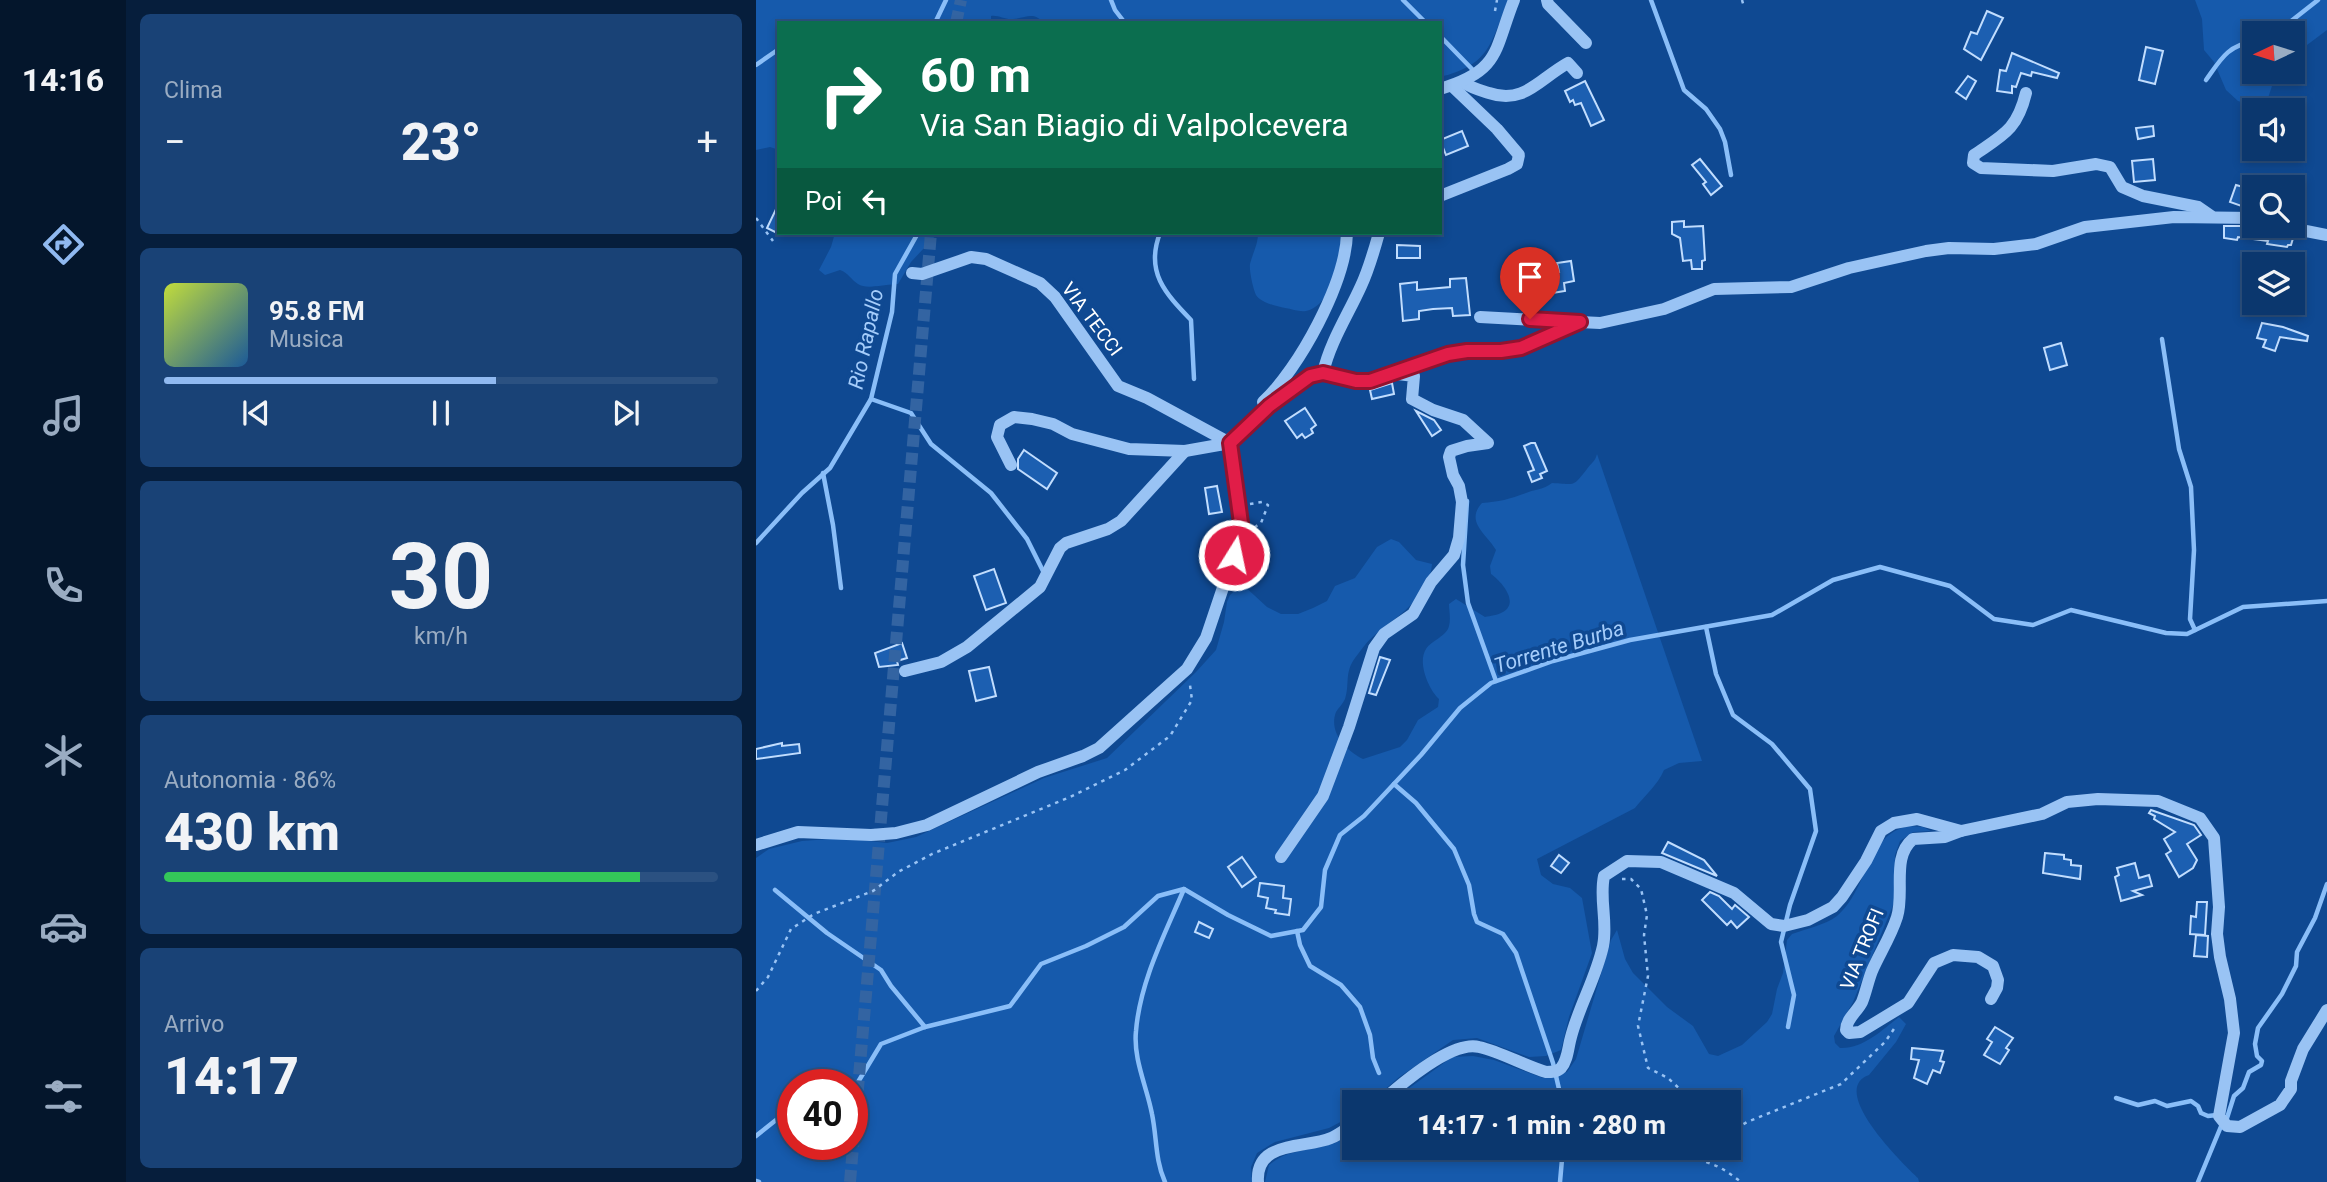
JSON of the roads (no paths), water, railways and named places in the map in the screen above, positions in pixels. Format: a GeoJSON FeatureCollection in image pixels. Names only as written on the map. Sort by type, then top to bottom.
{"type":"FeatureCollection","features":[{"type":"Feature","properties":{"kind":"street"},"geometry":{"type":"LineString","coordinates":[[1452,86],[1492,59],[1498,49],[1514,0]]}},
{"type":"Feature","properties":{"kind":"street"},"geometry":{"type":"LineString","coordinates":[[1547,0],[1586,43]]}},
{"type":"Feature","properties":{"kind":"street"},"geometry":{"type":"LineString","coordinates":[[1452,86],[1507,98],[1525,93],[1568,63],[1577,73]]}},
{"type":"Feature","properties":{"kind":"street"},"geometry":{"type":"LineString","coordinates":[[1442,196],[1508,169],[1517,163],[1519,155],[1488,120],[1452,86]]}},
{"type":"Feature","properties":{"kind":"street"},"geometry":{"type":"LineString","coordinates":[[2026,93],[2021,114],[2007,133],[1974,155],[1973,163],[1981,167],[2053,171],[2096,164],[2110,167],[2122,187],[2143,196],[2197,207],[2213,217]]}},
{"type":"Feature","properties":{"kind":"street"},"geometry":{"type":"LineString","coordinates":[[1480,317],[1600,323],[1664,309],[1714,289],[1791,287],[1849,268],[1926,251],[1949,248],[1994,250],[2036,244],[2085,227],[2174,216],[2242,218]]}},
{"type":"Feature","properties":{"kind":"street"},"geometry":{"type":"LineString","coordinates":[[2305,230],[2327,235]]}},
{"type":"Feature","properties":{"kind":"street"},"geometry":{"type":"LineString","coordinates":[[756,845],[798,832],[871,835],[896,833],[927,825],[1038,772],[1099,748],[1187,669],[1206,638],[1241,523],[1230,443],[1234,429],[1284,380],[1310,336],[1340,273],[1347,235]]}},
{"type":"Feature","properties":{"kind":"street"},"geometry":{"type":"LineString","coordinates":[[1323,373],[1332,344],[1361,287],[1378,235]]}},
{"type":"Feature","properties":{"kind":"street","name":"VIA TECCI"},"geometry":{"type":"LineString","coordinates":[[912,273],[922,274],[971,257],[986,259],[1040,283],[1055,297],[1118,386],[1147,398],[1230,443]]}},
{"type":"Feature","properties":{"kind":"street"},"geometry":{"type":"LineString","coordinates":[[1011,465],[999,442],[998,431],[1004,422],[1014,417],[1053,424],[1072,434],[1129,449],[1185,451],[1230,443],[1269,406],[1310,376],[1323,373],[1356,381],[1370,381],[1448,354],[1521,348],[1580,322]]}},
{"type":"Feature","properties":{"kind":"street"},"geometry":{"type":"LineString","coordinates":[[1281,857],[1323,796],[1349,727],[1374,648],[1384,634],[1413,614],[1431,582],[1454,555],[1459,538],[1462,502],[1451,466],[1451,451],[1488,443],[1463,420],[1433,410],[1412,399],[1412,374],[1391,374]]}},
{"type":"Feature","properties":{"kind":"street"},"geometry":{"type":"LineString","coordinates":[[905,671],[941,662],[967,647],[1040,587],[1060,548],[1066,543],[1108,529],[1121,521],[1185,451]]}},
{"type":"Feature","properties":{"kind":"street"},"geometry":{"type":"LineString","coordinates":[[1395,1090],[1462,1046],[1477,1046],[1546,1072],[1560,1068],[1566,1058],[1571,1035],[1603,945],[1604,876],[1627,861],[1661,862],[1734,893],[1771,924],[1784,926],[1808,920],[1833,907],[1866,861],[1881,831],[1894,823],[1917,818],[1961,831],[2042,814],[2067,802],[2098,799],[2158,801],[2200,818],[2214,838],[2219,908],[2217,934],[2234,1033],[2219,1116],[2227,1126],[2240,1127],[2280,1105],[2291,1089],[2291,1081],[2303,1049],[2327,1010]]}},
{"type":"Feature","properties":{"kind":"street","name":"VIA TROFI"},"geometry":{"type":"LineString","coordinates":[[1961,831],[1945,837],[1913,839],[1907,845],[1900,862],[1897,918],[1871,973],[1861,1004],[1848,1022],[1846,1030],[1849,1033],[1860,1032],[1908,1003],[1934,963],[1953,955],[1978,957],[1993,966],[1998,980],[1991,999]]}},
{"type":"Feature","properties":{"kind":"street"},"geometry":{"type":"LineString","coordinates":[[1258,1182],[1257,1174],[1266,1157],[1277,1149],[1331,1138],[1342,1131]]}},
{"type":"Feature","properties":{"kind":"waterway"},"geometry":{"type":"LineString","coordinates":[[936,21],[946,0]]}},
{"type":"Feature","properties":{"kind":"waterway"},"geometry":{"type":"LineString","coordinates":[[1111,0],[1123,21]]}},
{"type":"Feature","properties":{"kind":"waterway"},"geometry":{"type":"LineString","coordinates":[[1403,0],[1424,21]]}},
{"type":"Feature","properties":{"kind":"waterway"},"geometry":{"type":"LineString","coordinates":[[1651,0],[1684,90],[1706,109],[1720,129],[1731,175]]}},
{"type":"Feature","properties":{"kind":"waterway"},"geometry":{"type":"LineString","coordinates":[[2291,21],[2318,0]]}},
{"type":"Feature","properties":{"kind":"waterway"},"geometry":{"type":"LineString","coordinates":[[1442,38],[1472,69]]}},
{"type":"Feature","properties":{"kind":"waterway"},"geometry":{"type":"LineString","coordinates":[[2206,80],[2231,50],[2242,44]]}},
{"type":"Feature","properties":{"kind":"waterway"},"geometry":{"type":"LineString","coordinates":[[756,65],[777,50]]}},
{"type":"Feature","properties":{"kind":"waterway","name":"Rio Rapallo"},"geometry":{"type":"LineString","coordinates":[[756,543],[802,493],[830,468],[871,399],[892,312],[895,274],[917,235]]}},
{"type":"Feature","properties":{"kind":"waterway"},"geometry":{"type":"LineString","coordinates":[[1159,235],[1156,247],[1156,271],[1166,291],[1191,320],[1194,379]]}},
{"type":"Feature","properties":{"kind":"waterway"},"geometry":{"type":"LineString","coordinates":[[2162,339],[2179,449],[2191,487],[2194,550],[2190,619],[2195,630]]}},
{"type":"Feature","properties":{"kind":"waterway"},"geometry":{"type":"LineString","coordinates":[[871,399],[911,413],[931,444],[991,493],[1027,539],[1044,573]]}},
{"type":"Feature","properties":{"kind":"waterway"},"geometry":{"type":"LineString","coordinates":[[823,473],[841,588]]}},
{"type":"Feature","properties":{"kind":"waterway"},"geometry":{"type":"LineString","coordinates":[[1467,501],[1463,565],[1468,603],[1496,681]]}},
{"type":"Feature","properties":{"kind":"waterway","name":"Torrente Burba"},"geometry":{"type":"LineString","coordinates":[[866,1069],[881,1044],[925,1027],[1010,1006],[1041,964],[1124,927],[1158,896],[1184,889],[1271,936],[1303,930],[1321,907],[1325,870],[1340,835],[1364,816],[1460,708],[1491,683],[1553,661],[1630,640],[1772,615],[1833,580],[1880,567],[1950,586],[1994,619],[2033,625],[2071,610],[2166,633],[2187,634],[2243,607],[2327,601]]}},
{"type":"Feature","properties":{"kind":"waterway"},"geometry":{"type":"LineString","coordinates":[[1706,627],[1716,674],[1733,715],[1772,744],[1810,789],[1816,831],[1790,905],[1781,942],[1794,995],[1788,1027]]}},
{"type":"Feature","properties":{"kind":"waterway"},"geometry":{"type":"LineString","coordinates":[[1394,784],[1416,803],[1454,849],[1469,885],[1477,922],[1503,934],[1516,953],[1553,1063],[1559,1090]]}},
{"type":"Feature","properties":{"kind":"waterway"},"geometry":{"type":"LineString","coordinates":[[2198,1182],[2234,1096],[2243,1088],[2249,1072],[2261,1065],[2255,1044],[2258,1028],[2282,994],[2296,966],[2297,952],[2315,918],[2327,884]]}},
{"type":"Feature","properties":{"kind":"waterway"},"geometry":{"type":"LineString","coordinates":[[1165,1182],[1158,1157],[1150,1104],[1138,1062],[1136,1031],[1148,976],[1184,889]]}},
{"type":"Feature","properties":{"kind":"waterway"},"geometry":{"type":"LineString","coordinates":[[775,890],[827,933],[881,970],[925,1027]]}},
{"type":"Feature","properties":{"kind":"waterway"},"geometry":{"type":"LineString","coordinates":[[1297,931],[1310,966],[1341,985],[1360,1007],[1379,1073]]}},
{"type":"Feature","properties":{"kind":"waterway"},"geometry":{"type":"LineString","coordinates":[[2116,1098],[2138,1105],[2155,1101],[2167,1106],[2191,1101],[2198,1106],[2201,1113],[2208,1116],[2217,1115]]}},
{"type":"Feature","properties":{"kind":"waterway","name":"Torrente Burba"},"geometry":{"type":"LineString","coordinates":[[756,1136],[777,1120]]}},
{"type":"Feature","properties":{"kind":"waterway"},"geometry":{"type":"LineString","coordinates":[[1560,1182],[1562,1160]]}},
{"type":"Feature","properties":{"kind":"tunnel"},"geometry":{"type":"LineString","coordinates":[[956,21],[961,0]]}},
{"type":"Feature","properties":{"kind":"tunnel"},"geometry":{"type":"LineString","coordinates":[[850,1182],[931,235]]}}]}
